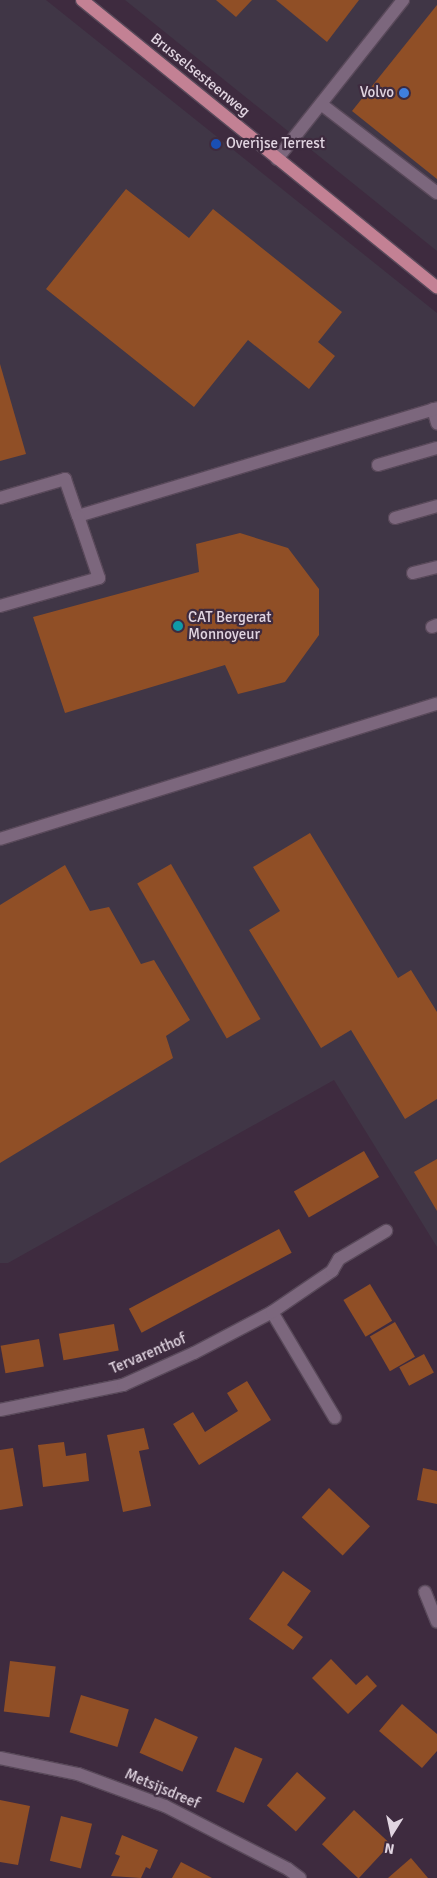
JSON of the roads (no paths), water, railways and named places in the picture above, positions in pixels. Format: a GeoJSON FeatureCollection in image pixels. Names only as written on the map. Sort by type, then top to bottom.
{"type":"FeatureCollection","features":[{"type":"Feature","properties":{"kind":"main road","name":"Brusselsesteenweg"},"geometry":{"type":"LineString","coordinates":[[82,0],[437,288]]}},
{"type":"Feature","properties":{"kind":"street"},"geometry":{"type":"LineString","coordinates":[[277,159],[403,0]]}},
{"type":"Feature","properties":{"kind":"street"},"geometry":{"type":"LineString","coordinates":[[321,104],[437,193]]}},
{"type":"Feature","properties":{"kind":"street"},"geometry":{"type":"LineString","coordinates":[[78,516],[435,409],[437,423]]}},
{"type":"Feature","properties":{"kind":"street"},"geometry":{"type":"LineString","coordinates":[[378,465],[437,448]]}},
{"type":"Feature","properties":{"kind":"street"},"geometry":{"type":"LineString","coordinates":[[0,498],[65,479],[100,578],[0,606]]}},
{"type":"Feature","properties":{"kind":"street"},"geometry":{"type":"LineString","coordinates":[[395,518],[437,506]]}},
{"type":"Feature","properties":{"kind":"street"},"geometry":{"type":"LineString","coordinates":[[413,573],[437,567]]}},
{"type":"Feature","properties":{"kind":"street"},"geometry":{"type":"LineString","coordinates":[[0,839],[437,704]]}},
{"type":"Feature","properties":{"kind":"street","name":"Tervarenthof"},"geometry":{"type":"LineString","coordinates":[[0,1410],[123,1385],[194,1353],[272,1312],[332,1272],[338,1260],[386,1231]]}},
{"type":"Feature","properties":{"kind":"street"},"geometry":{"type":"LineString","coordinates":[[272,1312],[335,1418]]}},
{"type":"Feature","properties":{"kind":"street"},"geometry":{"type":"LineString","coordinates":[[425,1592],[437,1622]]}},
{"type":"Feature","properties":{"kind":"street","name":"Metsijsdreef"},"geometry":{"type":"LineString","coordinates":[[0,1758],[78,1774],[165,1806],[280,1865],[300,1878]]}},
{"type":"Feature","properties":{"kind":"place","name":"Volvo"},"geometry":{"type":"Point","coordinates":[404,93]}},
{"type":"Feature","properties":{"kind":"place","name":"Overijse Terrest"},"geometry":{"type":"Point","coordinates":[216,144]}},
{"type":"Feature","properties":{"kind":"place","name":"CAT Bergerat Monnoyeur"},"geometry":{"type":"Point","coordinates":[178,626]}}]}
